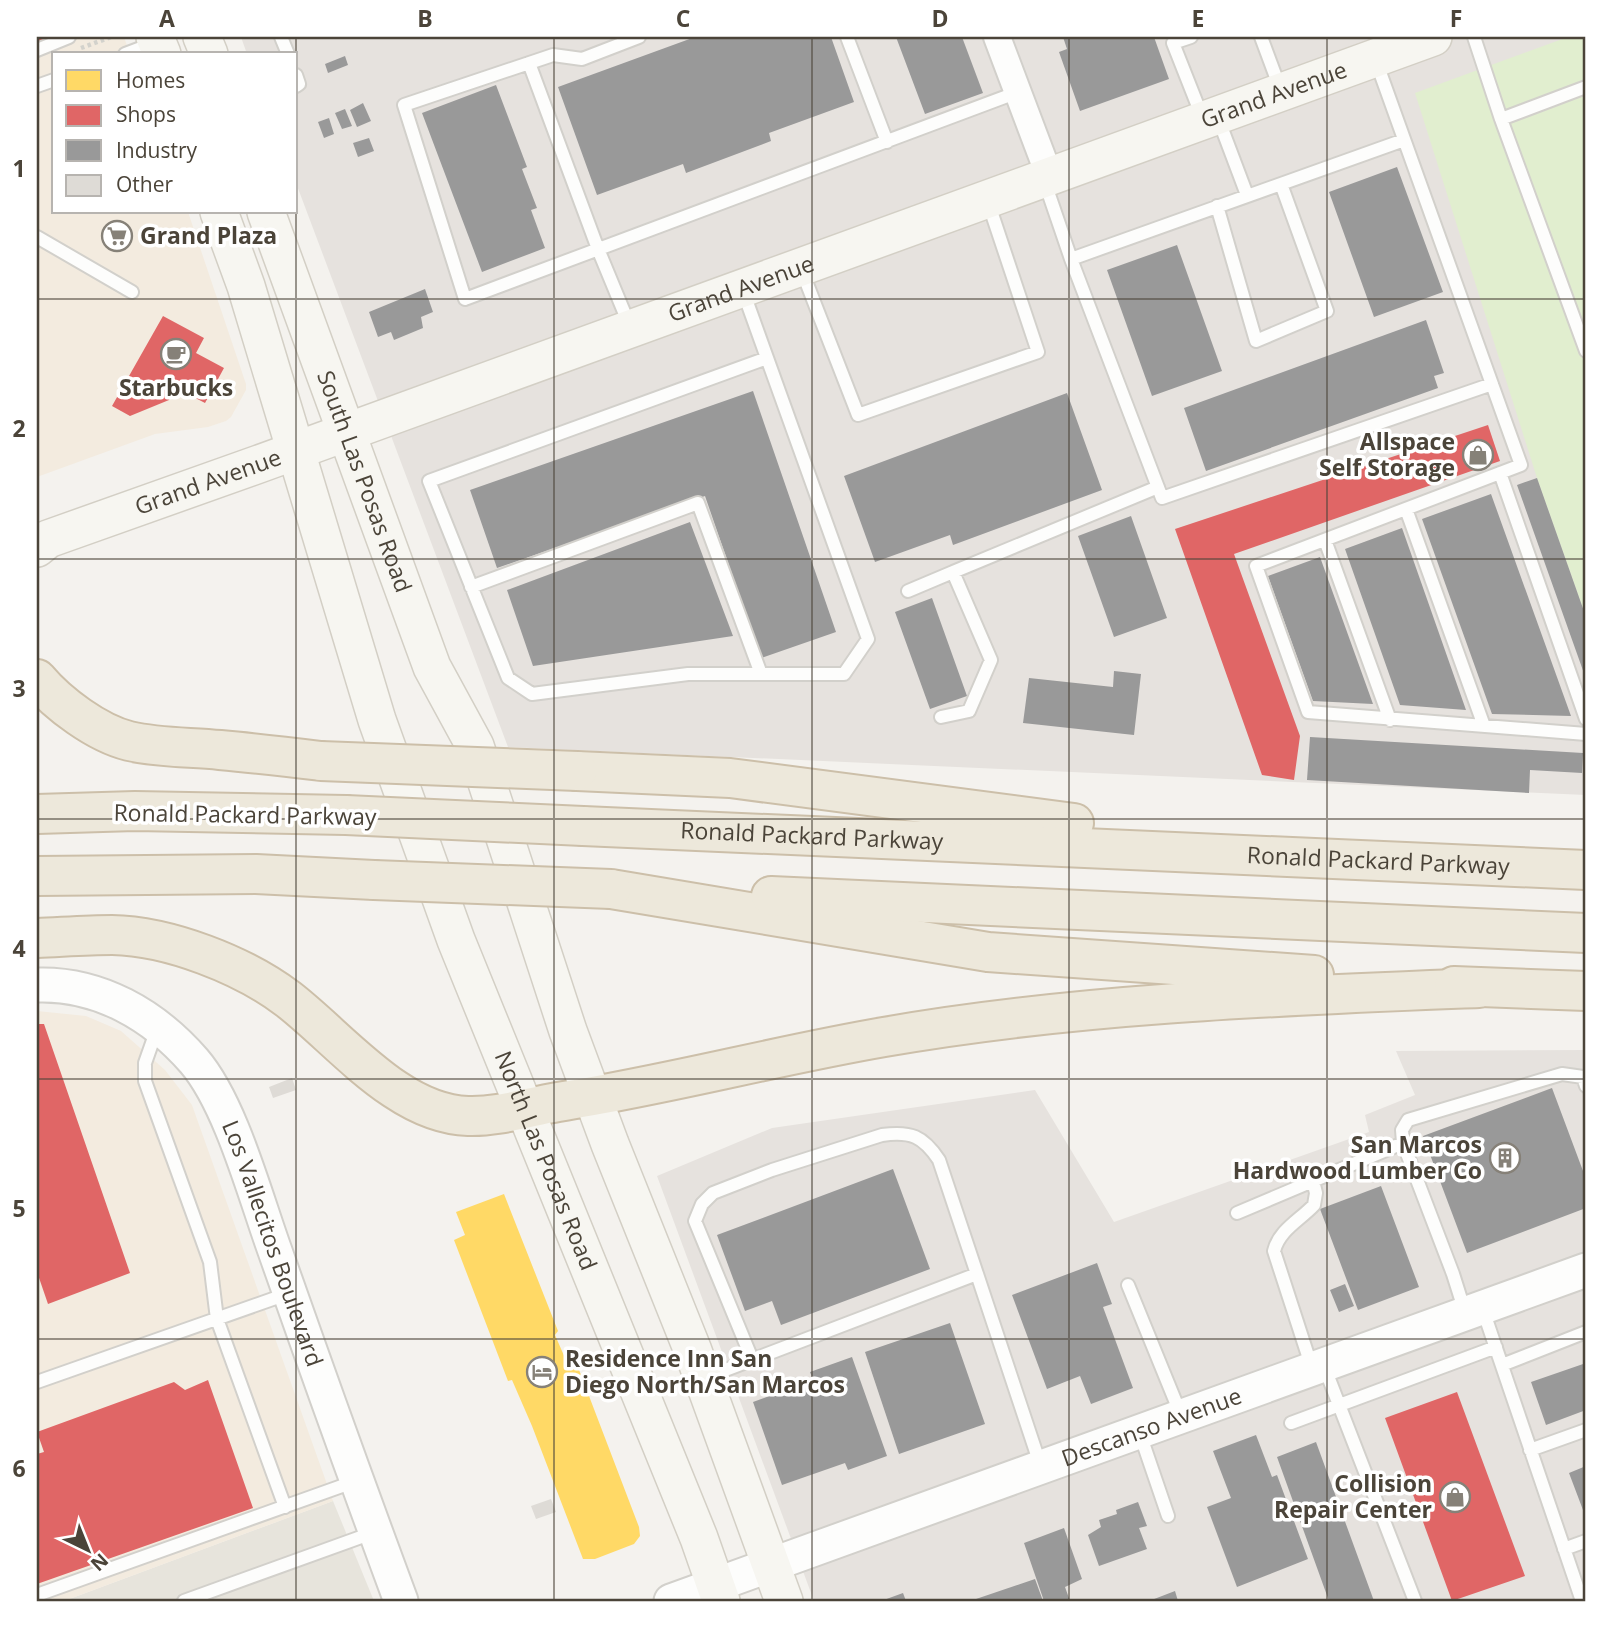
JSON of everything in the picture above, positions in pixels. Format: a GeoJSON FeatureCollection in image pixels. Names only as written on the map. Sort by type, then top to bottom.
{"type":"FeatureCollection","features":[{"type":"Feature","properties":{"kind":"highway"},"geometry":{"type":"LineString","coordinates":[[37,679],[47,691],[84,720],[128,741],[182,749],[321,761],[730,778],[1024,818],[1500,867]]}},
{"type":"Feature","properties":{"kind":"highway","name":"Ronald Packard Parkway"},"geometry":{"type":"LineString","coordinates":[[37,814],[135,811],[345,815],[1586,870]]}},
{"type":"Feature","properties":{"kind":"highway"},"geometry":{"type":"LineString","coordinates":[[37,876],[256,874],[1586,933]]}},
{"type":"Feature","properties":{"kind":"highway"},"geometry":{"type":"LineString","coordinates":[[611,889],[988,952],[1479,988],[1586,991]]}},
{"type":"Feature","properties":{"kind":"highway"},"geometry":{"type":"LineString","coordinates":[[37,938],[115,935],[186,948],[241,972],[286,998],[400,1093],[432,1108],[464,1116],[490,1116],[525,1107],[634,1090],[884,1037],[1045,1015],[1304,995],[1479,988]]}},
{"type":"Feature","properties":{"kind":"main road","name":"Grand Avenue"},"geometry":{"type":"LineString","coordinates":[[41,542],[1433,37]]}},
{"type":"Feature","properties":{"kind":"main road"},"geometry":{"type":"LineString","coordinates":[[220,214],[246,286],[295,450]]}},
{"type":"Feature","properties":{"kind":"main road","name":"South Las Posas Road"},"geometry":{"type":"LineString","coordinates":[[267,214],[432,667],[475,746],[592,1097]]}},
{"type":"Feature","properties":{"kind":"main road","name":"North Las Posas Road"},"geometry":{"type":"LineString","coordinates":[[295,450],[377,720],[456,940],[699,1538],[718,1593]]}},
{"type":"Feature","properties":{"kind":"main road"},"geometry":{"type":"LineString","coordinates":[[592,1097],[703,1378],[784,1601]]}},
{"type":"Feature","properties":{"kind":"street"},"geometry":{"type":"LineString","coordinates":[[997,37],[1046,176]]}},
{"type":"Feature","properties":{"kind":"street","name":"Los Vallecitos Boulevard"},"geometry":{"type":"LineString","coordinates":[[37,985],[87,992],[128,1005],[158,1026],[196,1063],[216,1096],[241,1154],[401,1601]]}},
{"type":"Feature","properties":{"kind":"street","name":"Descanso Avenue"},"geometry":{"type":"LineString","coordinates":[[718,1593],[772,1565],[1586,1270]]}},
{"type":"Feature","properties":{"kind":"street"},"geometry":{"type":"LineString","coordinates":[[671,1601],[718,1593]]}},
{"type":"Feature","properties":{"kind":"lane"},"geometry":{"type":"LineString","coordinates":[[37,50],[69,37]]}},
{"type":"Feature","properties":{"kind":"lane"},"geometry":{"type":"LineString","coordinates":[[639,37],[582,59],[554,55],[404,105],[465,299],[1018,92]]}},
{"type":"Feature","properties":{"kind":"lane"},"geometry":{"type":"LineString","coordinates":[[847,37],[887,142]]}},
{"type":"Feature","properties":{"kind":"lane"},"geometry":{"type":"LineString","coordinates":[[1191,37],[1173,43],[1247,195]]}},
{"type":"Feature","properties":{"kind":"lane"},"geometry":{"type":"LineString","coordinates":[[1261,37],[1281,91]]}},
{"type":"Feature","properties":{"kind":"lane"},"geometry":{"type":"LineString","coordinates":[[1474,37],[1501,120],[1586,351]]}},
{"type":"Feature","properties":{"kind":"lane"},"geometry":{"type":"LineString","coordinates":[[1375,58],[1521,465],[1256,566],[1308,712],[1586,734]]}},
{"type":"Feature","properties":{"kind":"lane"},"geometry":{"type":"LineString","coordinates":[[529,63],[598,249],[631,328]]}},
{"type":"Feature","properties":{"kind":"lane"},"geometry":{"type":"LineString","coordinates":[[1501,120],[1586,87]]}},
{"type":"Feature","properties":{"kind":"lane"},"geometry":{"type":"LineString","coordinates":[[1071,259],[1404,139]]}},
{"type":"Feature","properties":{"kind":"lane"},"geometry":{"type":"LineString","coordinates":[[1046,176],[1071,259],[1163,498],[1492,384]]}},
{"type":"Feature","properties":{"kind":"lane"},"geometry":{"type":"LineString","coordinates":[[1217,206],[1256,341],[1327,311],[1281,184]]}},
{"type":"Feature","properties":{"kind":"lane"},"geometry":{"type":"LineString","coordinates":[[800,266],[859,415],[1038,352],[987,198]]}},
{"type":"Feature","properties":{"kind":"lane"},"geometry":{"type":"LineString","coordinates":[[37,237],[132,292]]}},
{"type":"Feature","properties":{"kind":"lane"},"geometry":{"type":"LineString","coordinates":[[742,288],[868,639],[844,674],[688,674],[532,694],[508,678],[429,481],[767,358]]}},
{"type":"Feature","properties":{"kind":"lane"},"geometry":{"type":"LineString","coordinates":[[1500,473],[1586,719]]}},
{"type":"Feature","properties":{"kind":"lane"},"geometry":{"type":"LineString","coordinates":[[908,591],[1158,487]]}},
{"type":"Feature","properties":{"kind":"lane"},"geometry":{"type":"LineString","coordinates":[[471,587],[698,503],[761,674]]}},
{"type":"Feature","properties":{"kind":"lane"},"geometry":{"type":"LineString","coordinates":[[1406,509],[1484,726]]}},
{"type":"Feature","properties":{"kind":"lane"},"geometry":{"type":"LineString","coordinates":[[1325,540],[1390,720]]}},
{"type":"Feature","properties":{"kind":"lane"},"geometry":{"type":"LineString","coordinates":[[941,717],[969,711],[990,660],[953,572]]}},
{"type":"Feature","properties":{"kind":"lane"},"geometry":{"type":"LineString","coordinates":[[158,1026],[145,1063],[145,1081],[210,1262],[217,1319],[285,1507]]}},
{"type":"Feature","properties":{"kind":"lane"},"geometry":{"type":"LineString","coordinates":[[1582,1601],[1496,1348],[1453,1274],[1403,1143],[1402,1130],[1408,1120],[1562,1074],[1583,1077],[1586,1086]]}},
{"type":"Feature","properties":{"kind":"lane"},"geometry":{"type":"LineString","coordinates":[[752,1359],[695,1221],[702,1204],[713,1193],[772,1170],[882,1135],[899,1133],[915,1136],[930,1146],[939,1160],[1041,1467]]}},
{"type":"Feature","properties":{"kind":"lane"},"geometry":{"type":"LineString","coordinates":[[1237,1213],[1403,1143]]}},
{"type":"Feature","properties":{"kind":"lane"},"geometry":{"type":"LineString","coordinates":[[1313,1181],[1316,1193],[1314,1205],[1284,1232],[1274,1251],[1317,1366],[1339,1403],[1415,1601]]}},
{"type":"Feature","properties":{"kind":"lane"},"geometry":{"type":"LineString","coordinates":[[703,1378],[977,1274]]}},
{"type":"Feature","properties":{"kind":"lane"},"geometry":{"type":"LineString","coordinates":[[1128,1285],[1181,1416]]}},
{"type":"Feature","properties":{"kind":"lane"},"geometry":{"type":"LineString","coordinates":[[37,1382],[289,1293]]}},
{"type":"Feature","properties":{"kind":"lane"},"geometry":{"type":"LineString","coordinates":[[1502,1365],[1586,1332]]}},
{"type":"Feature","properties":{"kind":"lane"},"geometry":{"type":"LineString","coordinates":[[1292,1423],[1339,1403],[1496,1348]]}},
{"type":"Feature","properties":{"kind":"lane"},"geometry":{"type":"LineString","coordinates":[[1530,1450],[1586,1430]]}},
{"type":"Feature","properties":{"kind":"lane"},"geometry":{"type":"LineString","coordinates":[[1139,1431],[1168,1516]]}},
{"type":"Feature","properties":{"kind":"lane"},"geometry":{"type":"LineString","coordinates":[[37,1595],[357,1481]]}},
{"type":"Feature","properties":{"kind":"lane"},"geometry":{"type":"LineString","coordinates":[[184,1601],[376,1532]]}},
{"type":"Feature","properties":{"kind":"lane"},"geometry":{"type":"LineString","coordinates":[[1564,1549],[1586,1541]]}},
{"type":"Feature","properties":{"kind":"path"},"geometry":{"type":"LineString","coordinates":[[76,50],[111,37]]}},
{"type":"Feature","properties":{"kind":"shaded area","name":"Grand Plaza"},"geometry":{"type":"Polygon","coordinates":[[[37,37],[124,37],[129,52],[52,52],[52,214],[189,214],[246,390],[226,421],[208,427],[155,434],[37,477],[37,37]]]}},
{"type":"Feature","properties":{"kind":"shaded area"},"geometry":{"type":"Polygon","coordinates":[[[241,37],[1586,37],[1586,795],[508,747],[298,188],[298,52],[246,52],[241,37]]]}},
{"type":"Feature","properties":{"kind":"shaded area"},"geometry":{"type":"Polygon","coordinates":[[[37,1011],[86,1016],[121,1031],[165,1070],[192,1105],[333,1501],[64,1601],[37,1601],[37,1011]]]}},
{"type":"Feature","properties":{"kind":"shaded area"},"geometry":{"type":"Polygon","coordinates":[[[1586,1050],[1586,1601],[814,1601],[657,1176],[772,1128],[1035,1090],[1114,1222],[1369,1132],[1365,1115],[1415,1095],[1396,1051],[1586,1050]]]}},
{"type":"Feature","properties":{"kind":"shaded area"},"geometry":{"type":"Polygon","coordinates":[[[333,1501],[374,1601],[64,1601],[333,1501]]]}},
{"type":"Feature","properties":{"kind":"green space"},"geometry":{"type":"Polygon","coordinates":[[[1568,37],[1586,37],[1586,617],[1537,478],[1415,93],[1568,37]]]}},
{"type":"Feature","properties":{"kind":"building: Homes","name":"Residence Inn San Diego North/San Marcos"},"geometry":{"type":"Polygon","coordinates":[[[504,1194],[558,1331],[555,1335],[565,1358],[573,1354],[639,1527],[640,1536],[634,1544],[595,1559],[583,1559],[532,1426],[512,1380],[508,1381],[454,1240],[465,1235],[456,1212],[504,1194]]]}},
{"type":"Feature","properties":{"kind":"building: Shops"},"geometry":{"type":"Polygon","coordinates":[[[37,37],[54,37],[37,43],[37,37]]]}},
{"type":"Feature","properties":{"kind":"building: Shops"},"geometry":{"type":"Polygon","coordinates":[[[163,316],[204,338],[196,353],[224,368],[205,403],[176,388],[169,400],[130,416],[112,406],[163,316]]]}},
{"type":"Feature","properties":{"kind":"building: Shops"},"geometry":{"type":"Polygon","coordinates":[[[1488,425],[1500,461],[1234,554],[1300,736],[1294,780],[1262,775],[1175,529],[1488,425]]]}},
{"type":"Feature","properties":{"kind":"building: Shops"},"geometry":{"type":"Polygon","coordinates":[[[37,1024],[44,1024],[130,1273],[48,1304],[37,1272],[37,1024]]]}},
{"type":"Feature","properties":{"kind":"building: Shops"},"geometry":{"type":"Polygon","coordinates":[[[208,1380],[253,1508],[37,1584],[37,1454],[44,1452],[37,1432],[174,1382],[185,1390],[208,1380]]]}},
{"type":"Feature","properties":{"kind":"building: Shops","name":"Collision Repair Center"},"geometry":{"type":"Polygon","coordinates":[[[1457,1392],[1525,1576],[1452,1601],[1385,1418],[1457,1392]]]}},
{"type":"Feature","properties":{"kind":"building: Industry"},"geometry":{"type":"Polygon","coordinates":[[[695,37],[831,37],[854,102],[769,133],[771,141],[686,173],[683,164],[597,195],[558,87],[695,37]]]}},
{"type":"Feature","properties":{"kind":"building: Industry"},"geometry":{"type":"Polygon","coordinates":[[[896,37],[962,37],[983,93],[925,114],[896,37]]]}},
{"type":"Feature","properties":{"kind":"building: Industry"},"geometry":{"type":"Polygon","coordinates":[[[1063,37],[1154,37],[1169,79],[1080,111],[1059,52],[1067,49],[1063,37]]]}},
{"type":"Feature","properties":{"kind":"building: Industry"},"geometry":{"type":"Polygon","coordinates":[[[345,56],[348,65],[328,73],[325,64],[345,56]]]}},
{"type":"Feature","properties":{"kind":"building: Industry"},"geometry":{"type":"Polygon","coordinates":[[[496,85],[527,167],[522,169],[537,208],[531,210],[545,248],[482,272],[422,113],[496,85]]]}},
{"type":"Feature","properties":{"kind":"building: Industry"},"geometry":{"type":"Polygon","coordinates":[[[363,103],[371,121],[357,127],[350,110],[363,103]]]}},
{"type":"Feature","properties":{"kind":"building: Industry"},"geometry":{"type":"Polygon","coordinates":[[[345,109],[352,126],[342,129],[335,113],[345,109]]]}},
{"type":"Feature","properties":{"kind":"building: Industry"},"geometry":{"type":"Polygon","coordinates":[[[329,118],[334,134],[324,138],[318,122],[329,118]]]}},
{"type":"Feature","properties":{"kind":"building: Industry"},"geometry":{"type":"Polygon","coordinates":[[[369,138],[374,151],[358,157],[353,143],[369,138]]]}},
{"type":"Feature","properties":{"kind":"building: Industry"},"geometry":{"type":"Polygon","coordinates":[[[1397,167],[1443,292],[1374,317],[1329,192],[1397,167]]]}},
{"type":"Feature","properties":{"kind":"building: Industry"},"geometry":{"type":"Polygon","coordinates":[[[1177,245],[1222,371],[1152,396],[1107,270],[1177,245]]]}},
{"type":"Feature","properties":{"kind":"building: Industry"},"geometry":{"type":"Polygon","coordinates":[[[425,289],[433,312],[421,317],[423,328],[394,340],[391,332],[378,337],[369,312],[425,289]]]}},
{"type":"Feature","properties":{"kind":"building: Industry"},"geometry":{"type":"Polygon","coordinates":[[[1426,320],[1444,373],[1434,376],[1438,388],[1206,471],[1184,408],[1426,320]]]}},
{"type":"Feature","properties":{"kind":"building: Industry"},"geometry":{"type":"Polygon","coordinates":[[[753,391],[836,632],[761,658],[705,496],[497,568],[470,490],[753,391]]]}},
{"type":"Feature","properties":{"kind":"building: Industry"},"geometry":{"type":"Polygon","coordinates":[[[1067,393],[1102,490],[953,545],[950,535],[875,562],[844,476],[1067,393]]]}},
{"type":"Feature","properties":{"kind":"building: Industry"},"geometry":{"type":"Polygon","coordinates":[[[1537,478],[1586,617],[1586,679],[1517,485],[1537,478]]]}},
{"type":"Feature","properties":{"kind":"building: Industry"},"geometry":{"type":"Polygon","coordinates":[[[1491,494],[1571,716],[1492,714],[1422,519],[1491,494]]]}},
{"type":"Feature","properties":{"kind":"building: Industry"},"geometry":{"type":"Polygon","coordinates":[[[1131,516],[1167,618],[1114,637],[1078,536],[1131,516]]]}},
{"type":"Feature","properties":{"kind":"building: Industry"},"geometry":{"type":"Polygon","coordinates":[[[690,522],[733,636],[533,666],[507,590],[690,522]]]}},
{"type":"Feature","properties":{"kind":"building: Industry"},"geometry":{"type":"Polygon","coordinates":[[[1402,528],[1466,710],[1400,705],[1345,549],[1402,528]]]}},
{"type":"Feature","properties":{"kind":"building: Industry"},"geometry":{"type":"Polygon","coordinates":[[[1320,557],[1373,704],[1313,701],[1268,576],[1320,557]]]}},
{"type":"Feature","properties":{"kind":"building: Industry"},"geometry":{"type":"Polygon","coordinates":[[[932,598],[967,696],[930,709],[895,612],[932,598]]]}},
{"type":"Feature","properties":{"kind":"building: Industry"},"geometry":{"type":"Polygon","coordinates":[[[1114,671],[1141,674],[1134,735],[1023,723],[1029,678],[1113,687],[1114,671]]]}},
{"type":"Feature","properties":{"kind":"building: Industry"},"geometry":{"type":"Polygon","coordinates":[[[1310,737],[1583,753],[1582,773],[1530,770],[1529,793],[1307,780],[1310,737]]]}},
{"type":"Feature","properties":{"kind":"building: Industry","name":"San Marcos Hardwood Lumber Co"},"geometry":{"type":"Polygon","coordinates":[[[1552,1088],[1586,1179],[1586,1208],[1467,1253],[1423,1136],[1552,1088]]]}},
{"type":"Feature","properties":{"kind":"building: Industry"},"geometry":{"type":"Polygon","coordinates":[[[893,1169],[930,1269],[781,1325],[772,1301],[745,1311],[717,1235],[893,1169]]]}},
{"type":"Feature","properties":{"kind":"building: Industry"},"geometry":{"type":"Polygon","coordinates":[[[1381,1186],[1419,1287],[1358,1310],[1320,1209],[1381,1186]]]}},
{"type":"Feature","properties":{"kind":"building: Industry"},"geometry":{"type":"Polygon","coordinates":[[[1097,1263],[1112,1304],[1103,1307],[1133,1388],[1091,1404],[1080,1376],[1047,1389],[1012,1295],[1097,1263]]]}},
{"type":"Feature","properties":{"kind":"building: Industry"},"geometry":{"type":"Polygon","coordinates":[[[1345,1284],[1354,1306],[1339,1312],[1330,1290],[1345,1284]]]}},
{"type":"Feature","properties":{"kind":"building: Industry"},"geometry":{"type":"Polygon","coordinates":[[[950,1323],[985,1424],[899,1454],[865,1352],[950,1323]]]}},
{"type":"Feature","properties":{"kind":"building: Industry"},"geometry":{"type":"Polygon","coordinates":[[[852,1357],[887,1456],[848,1470],[845,1463],[782,1485],[753,1402],[813,1380],[810,1372],[852,1357]]]}},
{"type":"Feature","properties":{"kind":"building: Industry"},"geometry":{"type":"Polygon","coordinates":[[[1586,1363],[1586,1410],[1546,1425],[1531,1382],[1586,1363]]]}},
{"type":"Feature","properties":{"kind":"building: Industry"},"geometry":{"type":"Polygon","coordinates":[[[1256,1435],[1272,1477],[1277,1475],[1308,1559],[1237,1587],[1207,1507],[1231,1498],[1213,1451],[1256,1435]]]}},
{"type":"Feature","properties":{"kind":"building: Industry"},"geometry":{"type":"Polygon","coordinates":[[[1316,1442],[1374,1601],[1329,1601],[1277,1457],[1316,1442]]]}},
{"type":"Feature","properties":{"kind":"building: Industry"},"geometry":{"type":"Polygon","coordinates":[[[1586,1466],[1586,1518],[1569,1473],[1586,1466]]]}},
{"type":"Feature","properties":{"kind":"building: Industry"},"geometry":{"type":"Polygon","coordinates":[[[1138,1502],[1147,1526],[1139,1528],[1147,1549],[1099,1566],[1088,1535],[1101,1527],[1099,1520],[1138,1502]]]}},
{"type":"Feature","properties":{"kind":"building: Industry"},"geometry":{"type":"Polygon","coordinates":[[[1064,1528],[1082,1579],[1065,1587],[1070,1601],[1044,1601],[1024,1543],[1064,1528]]]}},
{"type":"Feature","properties":{"kind":"building: Industry"},"geometry":{"type":"Polygon","coordinates":[[[1035,1579],[1043,1601],[976,1601],[976,1599],[1035,1579]]]}},
{"type":"Feature","properties":{"kind":"building: Industry"},"geometry":{"type":"Polygon","coordinates":[[[1175,1591],[1178,1601],[1149,1601],[1175,1591]]]}},
{"type":"Feature","properties":{"kind":"building: Industry"},"geometry":{"type":"Polygon","coordinates":[[[903,1593],[906,1601],[881,1601],[903,1593]]]}},
{"type":"Feature","properties":{"kind":"building: Other"},"geometry":{"type":"Polygon","coordinates":[[[292,1078],[296,1090],[273,1098],[269,1087],[292,1078]]]}},
{"type":"Feature","properties":{"kind":"building: Other"},"geometry":{"type":"Polygon","coordinates":[[[551,1499],[556,1512],[536,1519],[531,1506],[551,1499]]]}},
{"type":"Feature","properties":{"kind":"place","name":"Grand Plaza"},"geometry":{"type":"Point","coordinates":[117,236]}},
{"type":"Feature","properties":{"kind":"place","name":"Starbucks"},"geometry":{"type":"Point","coordinates":[176,354]}},
{"type":"Feature","properties":{"kind":"place","name":"Allspace Self Storage"},"geometry":{"type":"Point","coordinates":[1478,455]}},
{"type":"Feature","properties":{"kind":"place","name":"San Marcos Hardwood Lumber Co"},"geometry":{"type":"Point","coordinates":[1505,1158]}},
{"type":"Feature","properties":{"kind":"place","name":"Residence Inn San Diego North/San Marcos"},"geometry":{"type":"Point","coordinates":[542,1372]}},
{"type":"Feature","properties":{"kind":"place","name":"Collision Repair Center"},"geometry":{"type":"Point","coordinates":[1455,1497]}}]}
